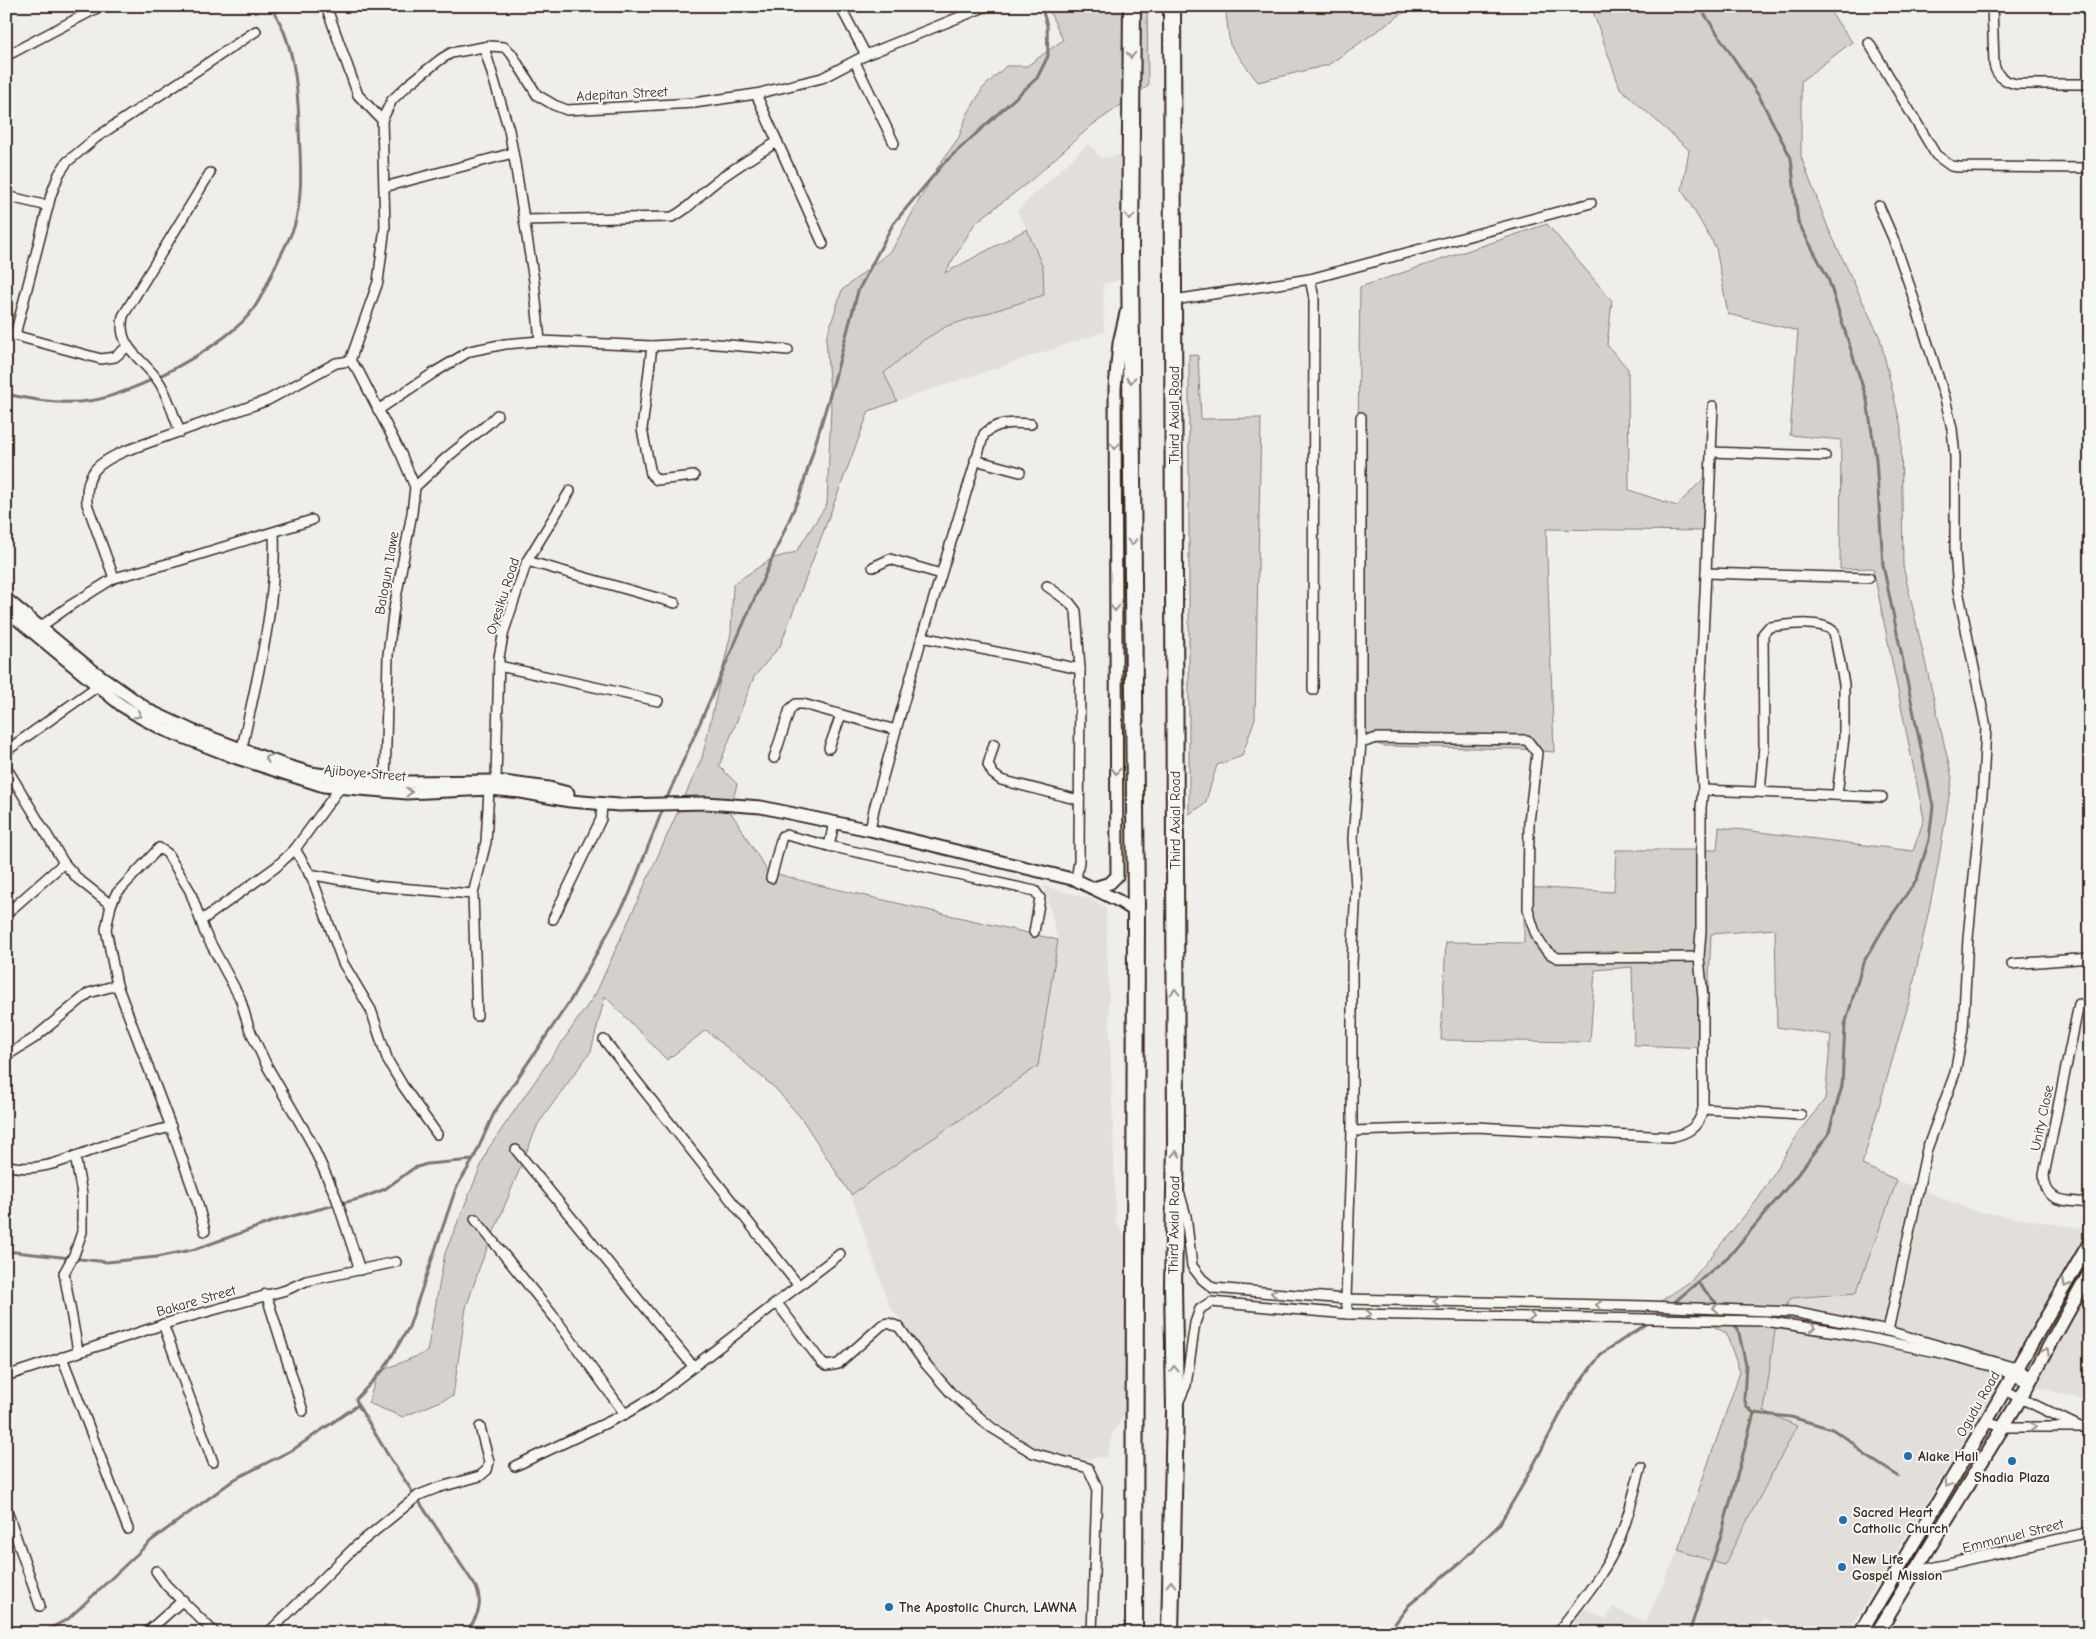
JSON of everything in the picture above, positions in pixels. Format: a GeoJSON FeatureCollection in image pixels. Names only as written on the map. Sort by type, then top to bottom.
{"type":"FeatureCollection","features":[{"type":"Feature","properties":{"kind":"highway"},"geometry":{"type":"LineString","coordinates":[[1132,6],[1130,293],[1136,912],[1134,1633]]}},
{"type":"Feature","properties":{"kind":"highway","name":"Third Axial Road"},"geometry":{"type":"LineString","coordinates":[[1170,1633],[1175,1411],[1173,1285],[1175,1178],[1172,6]]}},
{"type":"Feature","properties":{"kind":"main road","name":"Ogudu Road"},"geometry":{"type":"LineString","coordinates":[[1860,1633],[1986,1422],[2090,1242]]}},
{"type":"Feature","properties":{"kind":"main road"},"geometry":{"type":"LineString","coordinates":[[1877,1633],[1912,1572],[2020,1400],[2090,1272]]}},
{"type":"Feature","properties":{"kind":"street"},"geometry":{"type":"LineString","coordinates":[[6,56],[101,6]]}},
{"type":"Feature","properties":{"kind":"street"},"geometry":{"type":"LineString","coordinates":[[326,6],[358,95],[382,120],[385,227],[378,282],[350,361]]}},
{"type":"Feature","properties":{"kind":"street"},"geometry":{"type":"LineString","coordinates":[[840,6],[866,55]]}},
{"type":"Feature","properties":{"kind":"street","name":"Adepitan Street"},"geometry":{"type":"LineString","coordinates":[[382,120],[392,100],[408,84],[451,53],[489,46],[504,47],[517,62],[537,95],[567,110],[672,105],[756,94],[822,78],[866,55],[987,6]]}},
{"type":"Feature","properties":{"kind":"street"},"geometry":{"type":"LineString","coordinates":[[1992,6],[1993,57],[1996,72],[2000,77],[2007,82],[2016,84],[2090,84]]}},
{"type":"Feature","properties":{"kind":"street"},"geometry":{"type":"LineString","coordinates":[[127,347],[115,357],[101,359],[10,334],[48,206],[60,174],[67,162],[97,136],[256,31]]}},
{"type":"Feature","properties":{"kind":"street"},"geometry":{"type":"LineString","coordinates":[[1869,43],[1936,155],[1951,166],[1977,169],[2090,168]]}},
{"type":"Feature","properties":{"kind":"street"},"geometry":{"type":"LineString","coordinates":[[484,47],[509,130],[534,281],[540,342]]}},
{"type":"Feature","properties":{"kind":"street"},"geometry":{"type":"LineString","coordinates":[[855,62],[894,143]]}},
{"type":"Feature","properties":{"kind":"street"},"geometry":{"type":"LineString","coordinates":[[756,94],[823,244]]}},
{"type":"Feature","properties":{"kind":"street"},"geometry":{"type":"LineString","coordinates":[[524,220],[672,217],[681,212],[733,168],[777,142]]}},
{"type":"Feature","properties":{"kind":"street"},"geometry":{"type":"LineString","coordinates":[[384,187],[513,153]]}},
{"type":"Feature","properties":{"kind":"street"},"geometry":{"type":"LineString","coordinates":[[180,432],[160,383],[151,370],[127,347],[120,329],[123,316],[210,173]]}},
{"type":"Feature","properties":{"kind":"street"},"geometry":{"type":"LineString","coordinates":[[6,196],[48,206]]}},
{"type":"Feature","properties":{"kind":"street"},"geometry":{"type":"LineString","coordinates":[[1174,300],[1310,279],[1591,203]]}},
{"type":"Feature","properties":{"kind":"street"},"geometry":{"type":"LineString","coordinates":[[1879,206],[1893,238],[1910,287],[1945,398],[1952,429],[1955,457],[1955,552],[1958,590],[1986,727],[1983,784],[1968,938],[1963,1030],[1955,1073],[1927,1150],[1888,1330]]}},
{"type":"Feature","properties":{"kind":"street"},"geometry":{"type":"LineString","coordinates":[[1310,279],[1314,298],[1313,690]]}},
{"type":"Feature","properties":{"kind":"street"},"geometry":{"type":"LineString","coordinates":[[1094,888],[1110,883],[1117,876],[1114,388],[1119,343],[1130,293]]}},
{"type":"Feature","properties":{"kind":"street"},"geometry":{"type":"LineString","coordinates":[[378,410],[470,351],[505,344],[540,342],[652,346],[705,343],[788,350]]}},
{"type":"Feature","properties":{"kind":"street"},"geometry":{"type":"LineString","coordinates":[[652,346],[642,429],[652,474],[658,480],[694,476]]}},
{"type":"Feature","properties":{"kind":"street"},"geometry":{"type":"LineString","coordinates":[[350,361],[359,372],[402,454],[416,487],[446,458],[497,415]]}},
{"type":"Feature","properties":{"kind":"street"},"geometry":{"type":"LineString","coordinates":[[114,578],[87,504],[86,492],[89,477],[95,468],[106,459],[268,400],[336,363],[350,361]]}},
{"type":"Feature","properties":{"kind":"street"},"geometry":{"type":"LineString","coordinates":[[1352,1131],[1476,1127],[1670,1137],[1684,1135],[1694,1128],[1701,1118],[1703,1109],[1703,998],[1699,957],[1701,931],[1701,808],[1703,790],[1699,720],[1713,406]]}},
{"type":"Feature","properties":{"kind":"street"},"geometry":{"type":"LineString","coordinates":[[1348,1314],[1346,1299],[1352,1131],[1352,964],[1356,888],[1353,838],[1361,743],[1361,417]]}},
{"type":"Feature","properties":{"kind":"street"},"geometry":{"type":"LineString","coordinates":[[870,830],[922,636],[984,434],[992,426],[1003,423],[1031,424]]}},
{"type":"Feature","properties":{"kind":"street"},"geometry":{"type":"LineString","coordinates":[[1711,452],[1825,456]]}},
{"type":"Feature","properties":{"kind":"street"},"geometry":{"type":"LineString","coordinates":[[975,460],[1020,472]]}},
{"type":"Feature","properties":{"kind":"street","name":"Balogun Ilawe"},"geometry":{"type":"LineString","coordinates":[[385,787],[388,655],[393,614],[416,487]]}},
{"type":"Feature","properties":{"kind":"street","name":"Oyesiku Road"},"geometry":{"type":"LineString","coordinates":[[477,1016],[473,894],[486,842],[492,785],[499,666],[504,631],[527,561],[570,491]]}},
{"type":"Feature","properties":{"kind":"street"},"geometry":{"type":"LineString","coordinates":[[40,627],[114,578],[274,533],[312,520]]}},
{"type":"Feature","properties":{"kind":"street"},"geometry":{"type":"LineString","coordinates":[[242,748],[271,605],[275,557],[274,533]]}},
{"type":"Feature","properties":{"kind":"street"},"geometry":{"type":"LineString","coordinates":[[873,568],[890,558],[941,574]]}},
{"type":"Feature","properties":{"kind":"street"},"geometry":{"type":"LineString","coordinates":[[527,561],[675,603]]}},
{"type":"Feature","properties":{"kind":"street"},"geometry":{"type":"LineString","coordinates":[[1706,573],[1869,578]]}},
{"type":"Feature","properties":{"kind":"street"},"geometry":{"type":"LineString","coordinates":[[1047,586],[1069,602],[1076,612],[1080,669],[1079,861],[1076,880]]}},
{"type":"Feature","properties":{"kind":"street"},"geometry":{"type":"LineString","coordinates":[[6,599],[102,683]]}},
{"type":"Feature","properties":{"kind":"street"},"geometry":{"type":"LineString","coordinates":[[6,610],[102,683]]}},
{"type":"Feature","properties":{"kind":"street"},"geometry":{"type":"LineString","coordinates":[[1760,792],[1764,746],[1763,634],[1770,627],[1810,625],[1826,626],[1834,632],[1844,684],[1844,737],[1837,795]]}},
{"type":"Feature","properties":{"kind":"street"},"geometry":{"type":"LineString","coordinates":[[922,636],[1080,669]]}},
{"type":"Feature","properties":{"kind":"street"},"geometry":{"type":"LineString","coordinates":[[499,666],[658,701]]}},
{"type":"Feature","properties":{"kind":"street"},"geometry":{"type":"LineString","coordinates":[[6,751],[102,683]]}},
{"type":"Feature","properties":{"kind":"street","name":"Ajiboye Street"},"geometry":{"type":"LineString","coordinates":[[102,683],[121,705],[164,730],[282,774],[324,786],[339,789],[492,785],[600,803],[652,805],[706,804],[761,807],[870,830],[1076,880],[1119,901],[1136,912]]}},
{"type":"Feature","properties":{"kind":"street","name":"Ajiboye Street"},"geometry":{"type":"LineString","coordinates":[[102,683],[150,711],[193,731],[311,773],[352,779],[385,787]]}},
{"type":"Feature","properties":{"kind":"street"},"geometry":{"type":"LineString","coordinates":[[774,758],[790,709],[796,704],[803,704],[896,730]]}},
{"type":"Feature","properties":{"kind":"street"},"geometry":{"type":"LineString","coordinates":[[830,748],[841,715]]}},
{"type":"Feature","properties":{"kind":"street"},"geometry":{"type":"LineString","coordinates":[[1361,743],[1377,738],[1527,740],[1536,753],[1530,822],[1528,910],[1531,922],[1543,948],[1552,956],[1558,958],[1699,957]]}},
{"type":"Feature","properties":{"kind":"street"},"geometry":{"type":"LineString","coordinates":[[994,744],[988,765],[993,774],[1001,780],[1079,800]]}},
{"type":"Feature","properties":{"kind":"street"},"geometry":{"type":"LineString","coordinates":[[6,767],[64,863],[78,879],[111,905]]}},
{"type":"Feature","properties":{"kind":"street"},"geometry":{"type":"LineString","coordinates":[[202,920],[276,867],[296,849],[339,789]]}},
{"type":"Feature","properties":{"kind":"street"},"geometry":{"type":"LineString","coordinates":[[1703,790],[1882,797]]}},
{"type":"Feature","properties":{"kind":"street"},"geometry":{"type":"LineString","coordinates":[[552,920],[601,819],[600,803]]}},
{"type":"Feature","properties":{"kind":"street"},"geometry":{"type":"LineString","coordinates":[[829,846],[834,823]]}},
{"type":"Feature","properties":{"kind":"street"},"geometry":{"type":"LineString","coordinates":[[770,878],[782,836],[786,835],[1035,891],[1040,898],[1034,932]]}},
{"type":"Feature","properties":{"kind":"street"},"geometry":{"type":"LineString","coordinates":[[205,1232],[197,1201],[171,1127],[117,985],[106,929],[111,905],[116,894],[159,848],[167,853],[190,891],[202,920],[205,933],[240,998],[249,1028],[267,1066],[310,1140],[344,1217],[360,1270]]}},
{"type":"Feature","properties":{"kind":"street"},"geometry":{"type":"LineString","coordinates":[[296,849],[309,874],[343,963],[371,1010],[388,1062],[436,1134]]}},
{"type":"Feature","properties":{"kind":"street"},"geometry":{"type":"LineString","coordinates":[[6,914],[64,863]]}},
{"type":"Feature","properties":{"kind":"street"},"geometry":{"type":"LineString","coordinates":[[309,874],[374,886],[473,894]]}},
{"type":"Feature","properties":{"kind":"street"},"geometry":{"type":"LineString","coordinates":[[2012,964],[2090,958]]}},
{"type":"Feature","properties":{"kind":"street"},"geometry":{"type":"LineString","coordinates":[[6,1056],[33,1039],[89,993],[117,985]]}},
{"type":"Feature","properties":{"kind":"street","name":"Unity Close"},"geometry":{"type":"LineString","coordinates":[[2079,1004],[2044,1175],[2044,1184],[2046,1190],[2056,1199],[2090,1203]]}},
{"type":"Feature","properties":{"kind":"street"},"geometry":{"type":"LineString","coordinates":[[604,1040],[799,1286]]}},
{"type":"Feature","properties":{"kind":"street"},"geometry":{"type":"LineString","coordinates":[[1703,1109],[1801,1115]]}},
{"type":"Feature","properties":{"kind":"street"},"geometry":{"type":"LineString","coordinates":[[6,1165],[15,1168],[29,1168],[171,1127]]}},
{"type":"Feature","properties":{"kind":"street"},"geometry":{"type":"LineString","coordinates":[[516,1150],[693,1366]]}},
{"type":"Feature","properties":{"kind":"street"},"geometry":{"type":"LineString","coordinates":[[75,1156],[81,1179],[82,1232],[74,1255],[64,1273],[78,1352]]}},
{"type":"Feature","properties":{"kind":"street"},"geometry":{"type":"LineString","coordinates":[[1175,1178],[1186,1216],[1192,1266],[1202,1279],[1213,1288],[1346,1299],[1647,1306],[1793,1312],[1888,1330],[2014,1371],[2030,1380]]}},
{"type":"Feature","properties":{"kind":"street"},"geometry":{"type":"LineString","coordinates":[[475,1219],[555,1318],[625,1414]]}},
{"type":"Feature","properties":{"kind":"street"},"geometry":{"type":"LineString","coordinates":[[515,1466],[625,1414],[658,1394],[840,1254]]}},
{"type":"Feature","properties":{"kind":"street","name":"Bakare Street"},"geometry":{"type":"LineString","coordinates":[[6,1376],[163,1324],[286,1290],[306,1281],[396,1262]]}},
{"type":"Feature","properties":{"kind":"street"},"geometry":{"type":"LineString","coordinates":[[266,1294],[303,1411]]}},
{"type":"Feature","properties":{"kind":"street"},"geometry":{"type":"LineString","coordinates":[[1175,1411],[1186,1385],[1192,1336],[1200,1309],[1211,1302],[1348,1314],[1765,1320],[1850,1334],[2014,1371]]}},
{"type":"Feature","properties":{"kind":"street"},"geometry":{"type":"LineString","coordinates":[[777,1303],[822,1364],[827,1366],[838,1364],[882,1324],[899,1327],[944,1386],[964,1406],[992,1428],[1033,1453],[1088,1468],[1097,1487],[1092,1633]]}},
{"type":"Feature","properties":{"kind":"street"},"geometry":{"type":"LineString","coordinates":[[163,1324],[213,1462]]}},
{"type":"Feature","properties":{"kind":"street"},"geometry":{"type":"LineString","coordinates":[[62,1357],[128,1529]]}},
{"type":"Feature","properties":{"kind":"street"},"geometry":{"type":"LineString","coordinates":[[2004,1390],[2020,1400],[2085,1427]]}},
{"type":"Feature","properties":{"kind":"street"},"geometry":{"type":"LineString","coordinates":[[1986,1422],[2002,1427],[2085,1427]]}},
{"type":"Feature","properties":{"kind":"street"},"geometry":{"type":"LineString","coordinates":[[268,1633],[355,1547],[419,1495],[480,1476],[487,1470],[490,1462],[480,1428]]}},
{"type":"Feature","properties":{"kind":"street"},"geometry":{"type":"LineString","coordinates":[[1557,1633],[1582,1601],[1615,1550],[1627,1518],[1641,1467]]}},
{"type":"Feature","properties":{"kind":"street"},"geometry":{"type":"LineString","coordinates":[[6,1508],[40,1606]]}},
{"type":"Feature","properties":{"kind":"street","name":"Emmanuel Street"},"geometry":{"type":"LineString","coordinates":[[1912,1572],[2090,1532]]}},
{"type":"Feature","properties":{"kind":"street"},"geometry":{"type":"LineString","coordinates":[[156,1571],[166,1584],[215,1633]]}},
{"type":"Feature","properties":{"kind":"street"},"geometry":{"type":"LineString","coordinates":[[146,1633],[182,1600]]}},
{"type":"Feature","properties":{"kind":"shaded area"},"geometry":{"type":"Polygon","coordinates":[[[1047,6],[1147,6],[1148,86],[1091,126],[1030,181],[975,223],[945,273],[1027,229],[1043,268],[1044,295],[947,326],[922,341],[884,373],[897,401],[869,411],[780,646],[754,677],[719,766],[737,784],[730,811],[767,871],[814,884],[1058,940],[1038,1066],[851,1195],[802,1119],[775,1088],[706,1030],[667,1060],[605,996],[591,1051],[538,1124],[480,1266],[466,1308],[453,1396],[403,1417],[368,1403],[378,1372],[427,1352],[445,1253],[488,1149],[596,993],[702,758],[731,633],[733,584],[771,559],[796,552],[827,504],[831,407],[826,339],[842,290],[892,250],[937,168],[959,137],[967,115],[983,88],[1006,66],[1027,66],[1063,40],[1047,6]]]}},
{"type":"Feature","properties":{"kind":"shaded area"},"geometry":{"type":"Polygon","coordinates":[[[1225,6],[1413,6],[1328,65],[1258,82],[1230,45],[1225,6]]]}},
{"type":"Feature","properties":{"kind":"shaded area"},"geometry":{"type":"Polygon","coordinates":[[[1591,6],[1826,6],[1852,42],[1801,81],[1801,157],[1829,230],[1880,338],[1901,427],[1903,566],[1952,778],[1937,871],[1911,995],[1862,1165],[1897,1180],[1856,1293],[1791,1298],[1776,1323],[1764,1411],[1797,1426],[1724,1565],[1678,1550],[1740,1372],[1726,1333],[1692,1315],[1663,1326],[1655,1305],[1691,1281],[1758,1199],[1799,1132],[1825,1099],[1831,1035],[1777,1027],[1775,929],[1711,934],[1706,1048],[1634,1045],[1632,967],[1595,970],[1590,1042],[1441,1040],[1446,942],[1524,943],[1524,887],[1614,892],[1616,850],[1717,850],[1719,827],[1913,851],[1924,819],[1873,568],[1840,569],[1841,440],[1790,435],[1798,331],[1728,314],[1716,248],[1682,190],[1689,150],[1620,88],[1591,6]]]}},
{"type":"Feature","properties":{"kind":"shaded area"},"geometry":{"type":"Polygon","coordinates":[[[1089,143],[1101,158],[1124,154],[1120,280],[1103,284],[1104,332],[897,401],[884,373],[922,341],[947,326],[1044,295],[1027,229],[1017,211],[1089,143]]]}},
{"type":"Feature","properties":{"kind":"shaded area"},"geometry":{"type":"Polygon","coordinates":[[[1547,224],[1612,301],[1607,345],[1628,369],[1629,490],[1677,506],[1708,474],[1707,531],[1546,529],[1554,752],[1521,749],[1383,746],[1354,735],[1360,287],[1547,224]]]}},
{"type":"Feature","properties":{"kind":"shaded area"},"geometry":{"type":"Polygon","coordinates":[[[1189,354],[1198,356],[1201,419],[1261,418],[1255,718],[1242,756],[1217,765],[1205,804],[1189,814],[1189,354]]]}},
{"type":"Feature","properties":{"kind":"shaded area"},"geometry":{"type":"Polygon","coordinates":[[[1044,886],[1089,898],[1106,907],[1116,1222],[1129,1245],[1130,1404],[1112,1435],[1107,1457],[1079,1459],[1036,1449],[968,1403],[946,1382],[889,1305],[851,1195],[1038,1066],[1058,940],[1044,886]]]}},
{"type":"Feature","properties":{"kind":"shaded area"},"geometry":{"type":"Polygon","coordinates":[[[1897,1180],[1975,1211],[2086,1229],[2090,1221],[2090,1402],[2003,1377],[1847,1633],[1795,1633],[1764,1618],[1754,1633],[1568,1633],[1584,1608],[1606,1619],[1613,1607],[1646,1622],[1678,1550],[1724,1565],[1796,1426],[1764,1411],[1776,1323],[1791,1298],[1856,1293],[1897,1180]]]}},
{"type":"Feature","properties":{"kind":"waterway"},"geometry":{"type":"LineString","coordinates":[[6,394],[47,401],[68,402],[89,401],[107,397],[154,379],[203,352],[242,322],[258,303],[294,227],[300,189],[296,80],[285,33],[270,6]]}},
{"type":"Feature","properties":{"kind":"waterway"},"geometry":{"type":"LineString","coordinates":[[275,13],[283,6]]}},
{"type":"Feature","properties":{"kind":"waterway"},"geometry":{"type":"LineString","coordinates":[[666,800],[800,495],[834,381],[858,291],[893,224],[944,163],[1037,78],[1048,56],[1047,25],[1041,6]]}},
{"type":"Feature","properties":{"kind":"waterway"},"geometry":{"type":"LineString","coordinates":[[1671,1305],[1730,1255],[1828,1135],[1842,1086],[1845,1025],[1863,963],[1888,921],[1917,879],[1929,840],[1933,806],[1883,565],[1876,459],[1867,400],[1828,278],[1798,222],[1791,158],[1759,96],[1699,6]]}},
{"type":"Feature","properties":{"kind":"waterway"},"geometry":{"type":"LineString","coordinates":[[41,1633],[68,1619],[152,1540],[235,1479],[294,1449],[358,1405],[356,1399],[384,1369],[409,1327],[456,1188],[473,1160],[495,1111],[570,1001],[629,895],[664,806]]}},
{"type":"Feature","properties":{"kind":"waterway"},"geometry":{"type":"LineString","coordinates":[[6,1251],[107,1262],[157,1257],[196,1249],[277,1220],[362,1198],[385,1189],[414,1168],[427,1164],[473,1160]]}},
{"type":"Feature","properties":{"kind":"waterway"},"geometry":{"type":"LineString","coordinates":[[1698,1283],[1720,1307]]}},
{"type":"Feature","properties":{"kind":"waterway"},"geometry":{"type":"LineString","coordinates":[[1388,1633],[1409,1605],[1462,1561],[1499,1525],[1525,1481],[1570,1396],[1601,1354],[1651,1321]]}},
{"type":"Feature","properties":{"kind":"waterway"},"geometry":{"type":"LineString","coordinates":[[1733,1323],[1738,1329],[1746,1365],[1744,1398],[1747,1407],[1754,1413],[1791,1417],[1832,1429],[1852,1442],[1865,1455],[1898,1476]]}},
{"type":"Feature","properties":{"kind":"waterway"},"geometry":{"type":"LineString","coordinates":[[358,1405],[388,1455],[476,1587],[479,1600],[478,1611],[466,1633]]}},
{"type":"Feature","properties":{"kind":"waterway"},"geometry":{"type":"LineString","coordinates":[[1689,1633],[1722,1532],[1754,1413]]}},
{"type":"Feature","properties":{"kind":"place","name":"Alake Hall"},"geometry":{"type":"Point","coordinates":[1908,1456]}},
{"type":"Feature","properties":{"kind":"place","name":"Shadia Plaza"},"geometry":{"type":"Point","coordinates":[2012,1461]}},
{"type":"Feature","properties":{"kind":"place","name":"Sacred Heart Catholic Church"},"geometry":{"type":"Point","coordinates":[1843,1520]}},
{"type":"Feature","properties":{"kind":"place","name":"New Life Gospel Mission"},"geometry":{"type":"Point","coordinates":[1842,1567]}},
{"type":"Feature","properties":{"kind":"place","name":"The Apostolic Church, LAWNA"},"geometry":{"type":"Point","coordinates":[889,1607]}}]}
